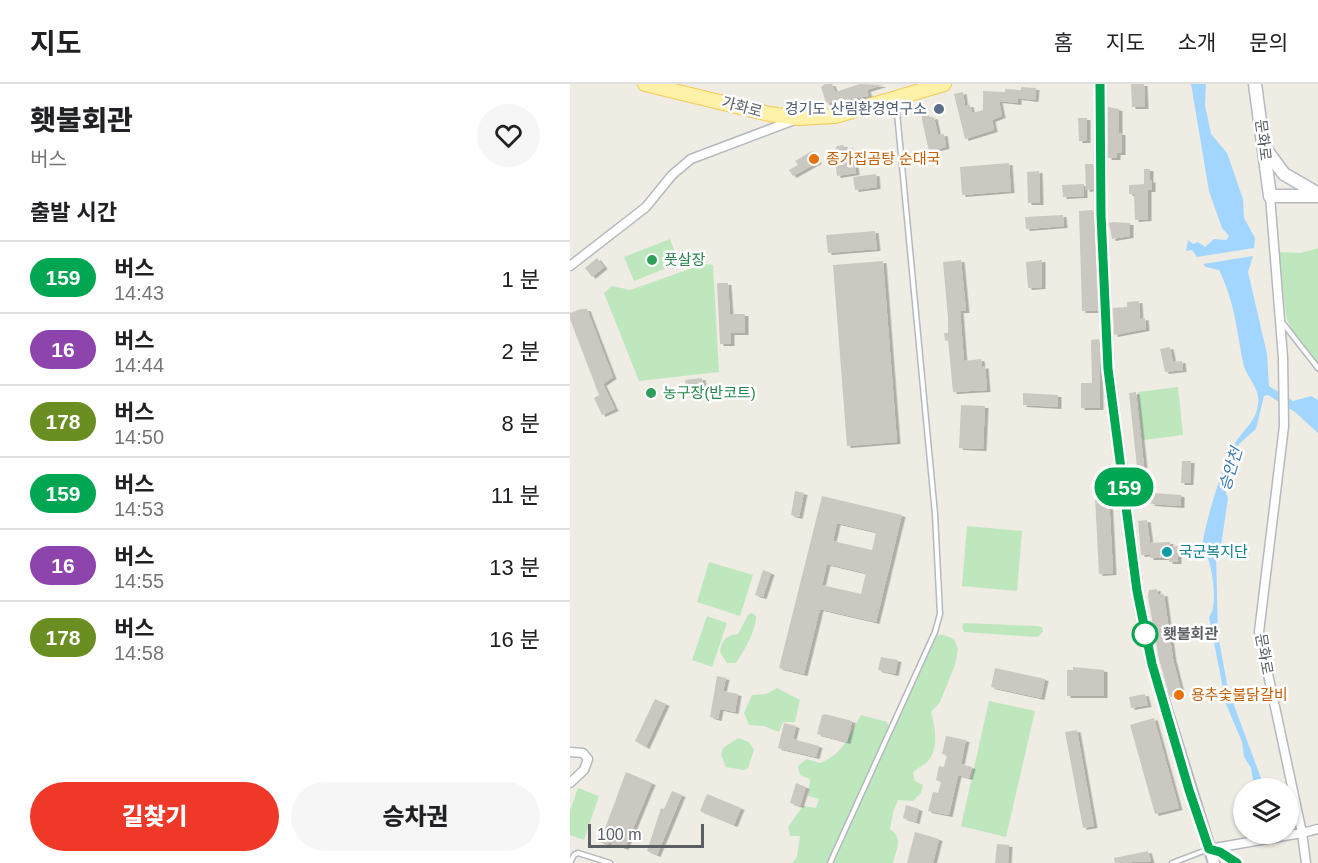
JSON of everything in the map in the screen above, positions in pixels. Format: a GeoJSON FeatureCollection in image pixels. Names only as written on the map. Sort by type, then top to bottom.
{"type":"FeatureCollection","features":[{"type":"Feature","properties":{"kind":"main road","name":"가화로"},"geometry":{"type":"LineString","coordinates":[[645,84],[769,114],[800,118],[835,116],[944,84]]}},
{"type":"Feature","properties":{"kind":"main road","name":"문화로"},"geometry":{"type":"LineString","coordinates":[[1256,84],[1270,196]]}},
{"type":"Feature","properties":{"kind":"main road"},"geometry":{"type":"LineString","coordinates":[[1263,139],[1271,159],[1284,174],[1318,194]]}},
{"type":"Feature","properties":{"kind":"main road"},"geometry":{"type":"LineString","coordinates":[[1270,196],[1318,194]]}},
{"type":"Feature","properties":{"kind":"street"},"geometry":{"type":"LineString","coordinates":[[1100,84],[1101,215],[1108,369],[1137,591],[1152,664],[1189,790],[1214,848],[1214,863]]}},
{"type":"Feature","properties":{"kind":"street"},"geometry":{"type":"LineString","coordinates":[[570,266],[646,207],[672,175],[691,159],[800,118]]}},
{"type":"Feature","properties":{"kind":"street","name":"문화로"},"geometry":{"type":"LineString","coordinates":[[1270,196],[1281,333],[1284,426],[1259,632],[1302,833],[1306,863]]}},
{"type":"Feature","properties":{"kind":"street"},"geometry":{"type":"LineString","coordinates":[[570,752],[583,753],[588,759],[584,770],[570,783]]}},
{"type":"Feature","properties":{"kind":"street"},"geometry":{"type":"LineString","coordinates":[[1214,848],[1318,829]]}},
{"type":"Feature","properties":{"kind":"street"},"geometry":{"type":"LineString","coordinates":[[1214,848],[1237,863]]}},
{"type":"Feature","properties":{"kind":"lane"},"geometry":{"type":"LineString","coordinates":[[830,863],[935,632],[940,614],[935,514],[895,98]]}},
{"type":"Feature","properties":{"kind":"lane"},"geometry":{"type":"LineString","coordinates":[[1280,319],[1318,368]]}},
{"type":"Feature","properties":{"kind":"lane"},"geometry":{"type":"LineString","coordinates":[[1172,863],[1214,848]]}},
{"type":"Feature","properties":{"kind":"lane"},"geometry":{"type":"LineString","coordinates":[[570,863],[573,855],[578,853],[610,863]]}},
{"type":"Feature","properties":{"kind":"green space","name":"풋살장"},"geometry":{"type":"Polygon","coordinates":[[[670,239],[679,263],[634,281],[624,257],[670,239]]]}},
{"type":"Feature","properties":{"kind":"green space"},"geometry":{"type":"Polygon","coordinates":[[[1318,248],[1318,363],[1294,335],[1286,317],[1279,252],[1301,253],[1318,248]]]}},
{"type":"Feature","properties":{"kind":"green space"},"geometry":{"type":"Polygon","coordinates":[[[704,264],[713,265],[719,372],[639,381],[604,293],[612,286],[630,290],[704,264]]]}},
{"type":"Feature","properties":{"kind":"green space"},"geometry":{"type":"Polygon","coordinates":[[[1178,387],[1183,435],[1143,440],[1138,392],[1178,387]]]}},
{"type":"Feature","properties":{"kind":"green space"},"geometry":{"type":"Polygon","coordinates":[[[967,526],[1022,531],[1017,591],[962,586],[967,526]]]}},
{"type":"Feature","properties":{"kind":"green space"},"geometry":{"type":"Polygon","coordinates":[[[709,562],[753,575],[740,616],[697,602],[709,562]]]}},
{"type":"Feature","properties":{"kind":"green space"},"geometry":{"type":"Polygon","coordinates":[[[752,613],[756,616],[749,641],[736,663],[727,663],[720,652],[723,641],[738,634],[748,615],[752,613]]]}},
{"type":"Feature","properties":{"kind":"green space"},"geometry":{"type":"Polygon","coordinates":[[[707,616],[727,623],[712,667],[692,660],[707,616]]]}},
{"type":"Feature","properties":{"kind":"green space"},"geometry":{"type":"Polygon","coordinates":[[[964,623],[1037,626],[1042,627],[1043,632],[1037,637],[964,632],[962,627],[964,623]]]}},
{"type":"Feature","properties":{"kind":"green space"},"geometry":{"type":"Polygon","coordinates":[[[941,634],[954,639],[958,649],[955,665],[940,702],[931,712],[935,736],[932,755],[913,773],[915,781],[923,785],[921,793],[913,801],[898,800],[893,812],[890,829],[898,840],[893,863],[832,863],[936,637],[941,634]]]}},
{"type":"Feature","properties":{"kind":"green space"},"geometry":{"type":"Polygon","coordinates":[[[777,688],[800,700],[795,722],[783,722],[779,732],[764,726],[749,725],[744,713],[752,695],[766,694],[777,688]]]}},
{"type":"Feature","properties":{"kind":"green space"},"geometry":{"type":"Polygon","coordinates":[[[989,701],[1035,711],[1006,837],[961,826],[989,701]]]}},
{"type":"Feature","properties":{"kind":"green space"},"geometry":{"type":"Polygon","coordinates":[[[861,715],[887,722],[889,728],[827,863],[792,863],[797,857],[800,836],[790,836],[788,827],[803,806],[816,808],[819,799],[808,796],[810,779],[800,775],[798,766],[807,759],[820,763],[835,754],[845,743],[861,715]]]}},
{"type":"Feature","properties":{"kind":"green space"},"geometry":{"type":"Polygon","coordinates":[[[738,738],[749,742],[754,750],[748,768],[744,770],[726,767],[721,755],[723,748],[738,738]]]}},
{"type":"Feature","properties":{"kind":"green space"},"geometry":{"type":"Polygon","coordinates":[[[578,788],[599,796],[584,840],[570,835],[570,811],[578,788]]]}},
{"type":"Feature","properties":{"kind":"water"},"geometry":{"type":"Polygon","coordinates":[[[1191,84],[1206,84],[1205,105],[1211,134],[1227,153],[1243,199],[1244,218],[1255,238],[1254,248],[1197,257],[1192,250],[1186,251],[1188,240],[1193,244],[1198,242],[1205,247],[1214,239],[1226,240],[1229,236],[1222,228],[1209,191],[1191,84]]]}},
{"type":"Feature","properties":{"kind":"water"},"geometry":{"type":"Polygon","coordinates":[[[1253,256],[1248,272],[1267,354],[1269,386],[1293,401],[1311,396],[1318,400],[1318,433],[1295,412],[1268,395],[1264,396],[1256,429],[1239,444],[1225,480],[1228,498],[1221,546],[1216,552],[1218,635],[1228,689],[1261,778],[1253,778],[1251,768],[1244,757],[1242,742],[1226,704],[1209,617],[1214,604],[1212,574],[1205,552],[1200,555],[1209,513],[1222,473],[1236,441],[1257,411],[1258,398],[1244,367],[1229,293],[1219,270],[1203,264],[1253,256]]]}},
{"type":"Feature","properties":{"kind":"building"},"geometry":{"type":"Polygon","coordinates":[[[825,84],[832,84],[835,92],[860,84],[883,85],[867,90],[869,96],[826,103],[821,87],[825,84]]]}},
{"type":"Feature","properties":{"kind":"building"},"geometry":{"type":"Polygon","coordinates":[[[1131,84],[1144,84],[1145,107],[1132,107],[1131,84]]]}},
{"type":"Feature","properties":{"kind":"building"},"geometry":{"type":"Polygon","coordinates":[[[1021,87],[1036,88],[1035,100],[1018,98],[1018,103],[999,101],[1002,116],[992,120],[994,130],[965,139],[954,94],[963,92],[965,106],[970,105],[972,113],[983,110],[983,91],[1005,92],[1005,89],[1021,90],[1021,87]]]}},
{"type":"Feature","properties":{"kind":"building"},"geometry":{"type":"Polygon","coordinates":[[[1108,107],[1119,109],[1122,153],[1117,153],[1117,158],[1108,158],[1108,107]]]}},
{"type":"Feature","properties":{"kind":"building"},"geometry":{"type":"Polygon","coordinates":[[[929,115],[930,118],[934,117],[938,135],[944,134],[946,147],[929,151],[922,116],[929,115]]]}},
{"type":"Feature","properties":{"kind":"building"},"geometry":{"type":"Polygon","coordinates":[[[1078,118],[1087,118],[1087,141],[1079,141],[1078,118]]]}},
{"type":"Feature","properties":{"kind":"building"},"geometry":{"type":"Polygon","coordinates":[[[844,145],[844,149],[853,148],[856,173],[837,176],[834,152],[837,146],[844,145]]]}},
{"type":"Feature","properties":{"kind":"building"},"geometry":{"type":"Polygon","coordinates":[[[812,151],[818,162],[793,176],[789,170],[798,165],[795,161],[812,151]]]}},
{"type":"Feature","properties":{"kind":"building"},"geometry":{"type":"Polygon","coordinates":[[[1009,163],[1011,191],[962,195],[960,167],[1009,163]]]}},
{"type":"Feature","properties":{"kind":"building"},"geometry":{"type":"Polygon","coordinates":[[[1085,164],[1093,164],[1093,189],[1086,190],[1085,164]]]}},
{"type":"Feature","properties":{"kind":"building"},"geometry":{"type":"Polygon","coordinates":[[[1144,169],[1150,169],[1150,181],[1152,180],[1152,190],[1148,190],[1148,219],[1135,220],[1134,194],[1129,194],[1129,185],[1144,184],[1144,169]]]}},
{"type":"Feature","properties":{"kind":"building"},"geometry":{"type":"Polygon","coordinates":[[[1039,171],[1040,203],[1028,203],[1027,172],[1039,171]]]}},
{"type":"Feature","properties":{"kind":"building"},"geometry":{"type":"Polygon","coordinates":[[[876,174],[877,187],[855,190],[853,177],[876,174]]]}},
{"type":"Feature","properties":{"kind":"building"},"geometry":{"type":"Polygon","coordinates":[[[1084,184],[1084,196],[1063,197],[1062,185],[1084,184]]]}},
{"type":"Feature","properties":{"kind":"building"},"geometry":{"type":"Polygon","coordinates":[[[1093,210],[1098,311],[1082,311],[1079,211],[1093,210]]]}},
{"type":"Feature","properties":{"kind":"building"},"geometry":{"type":"Polygon","coordinates":[[[1063,215],[1064,226],[1026,229],[1025,217],[1063,215]]]}},
{"type":"Feature","properties":{"kind":"building"},"geometry":{"type":"Polygon","coordinates":[[[1109,223],[1130,223],[1130,236],[1112,239],[1109,223]]]}},
{"type":"Feature","properties":{"kind":"building"},"geometry":{"type":"Polygon","coordinates":[[[875,231],[877,249],[828,253],[826,235],[875,231]]]}},
{"type":"Feature","properties":{"kind":"building"},"geometry":{"type":"Polygon","coordinates":[[[597,258],[604,267],[592,277],[585,268],[597,258]]]}},
{"type":"Feature","properties":{"kind":"building"},"geometry":{"type":"Polygon","coordinates":[[[961,260],[966,311],[960,311],[964,361],[981,359],[982,367],[985,366],[987,390],[953,392],[948,340],[945,341],[944,333],[948,333],[948,318],[943,262],[961,260]]]}},
{"type":"Feature","properties":{"kind":"building"},"geometry":{"type":"Polygon","coordinates":[[[1042,260],[1042,287],[1028,288],[1026,262],[1042,260]]]}},
{"type":"Feature","properties":{"kind":"building"},"geometry":{"type":"Polygon","coordinates":[[[883,261],[897,442],[847,446],[833,265],[883,261]]]}},
{"type":"Feature","properties":{"kind":"building"},"geometry":{"type":"Polygon","coordinates":[[[717,283],[728,283],[730,314],[745,314],[745,333],[731,333],[731,344],[720,344],[717,283]]]}},
{"type":"Feature","properties":{"kind":"building"},"geometry":{"type":"Polygon","coordinates":[[[1139,301],[1140,319],[1145,318],[1146,329],[1114,335],[1113,308],[1127,307],[1127,302],[1139,301]]]}},
{"type":"Feature","properties":{"kind":"building"},"geometry":{"type":"Polygon","coordinates":[[[587,309],[613,377],[603,384],[615,409],[602,415],[594,398],[599,395],[570,319],[570,313],[587,309]]]}},
{"type":"Feature","properties":{"kind":"building"},"geometry":{"type":"Polygon","coordinates":[[[1099,339],[1100,408],[1081,408],[1081,383],[1092,383],[1091,340],[1099,339]]]}},
{"type":"Feature","properties":{"kind":"building"},"geometry":{"type":"Polygon","coordinates":[[[1170,347],[1173,362],[1182,361],[1183,370],[1165,372],[1160,349],[1170,347]]]}},
{"type":"Feature","properties":{"kind":"building"},"geometry":{"type":"Polygon","coordinates":[[[702,378],[704,391],[687,393],[685,380],[702,378]]]}},
{"type":"Feature","properties":{"kind":"building"},"geometry":{"type":"Polygon","coordinates":[[[1136,392],[1144,466],[1137,467],[1129,393],[1136,392]]]}},
{"type":"Feature","properties":{"kind":"building"},"geometry":{"type":"Polygon","coordinates":[[[1023,393],[1058,395],[1058,407],[1023,405],[1023,393]]]}},
{"type":"Feature","properties":{"kind":"building"},"geometry":{"type":"Polygon","coordinates":[[[961,405],[985,406],[983,449],[959,448],[961,405]]]}},
{"type":"Feature","properties":{"kind":"building"},"geometry":{"type":"Polygon","coordinates":[[[1182,461],[1191,461],[1190,483],[1181,483],[1182,461]]]}},
{"type":"Feature","properties":{"kind":"building"},"geometry":{"type":"Polygon","coordinates":[[[795,491],[804,493],[799,517],[791,515],[795,491]]]}},
{"type":"Feature","properties":{"kind":"building"},"geometry":{"type":"Polygon","coordinates":[[[1152,493],[1181,495],[1181,506],[1151,504],[1152,493]]]}},
{"type":"Feature","properties":{"kind":"building"},"geometry":{"type":"Polygon","coordinates":[[[822,496],[902,515],[876,622],[820,609],[804,674],[779,668],[822,496]],[[837,523],[833,541],[872,550],[876,532],[837,523]],[[827,564],[822,585],[861,594],[866,573],[827,564]]]}},
{"type":"Feature","properties":{"kind":"building"},"geometry":{"type":"Polygon","coordinates":[[[1109,496],[1113,573],[1099,574],[1095,497],[1109,496]]]}},
{"type":"Feature","properties":{"kind":"building"},"geometry":{"type":"Polygon","coordinates":[[[1147,520],[1150,543],[1170,542],[1170,547],[1178,546],[1178,562],[1169,562],[1169,558],[1150,558],[1150,554],[1141,555],[1138,521],[1147,520]]]}},
{"type":"Feature","properties":{"kind":"building"},"geometry":{"type":"Polygon","coordinates":[[[763,570],[771,573],[763,597],[755,595],[763,570]]]}},
{"type":"Feature","properties":{"kind":"building"},"geometry":{"type":"Polygon","coordinates":[[[1157,589],[1158,595],[1164,594],[1173,659],[1182,694],[1170,697],[1159,659],[1148,597],[1149,590],[1157,589]]]}},
{"type":"Feature","properties":{"kind":"building"},"geometry":{"type":"Polygon","coordinates":[[[881,657],[898,660],[895,674],[878,670],[881,657]]]}},
{"type":"Feature","properties":{"kind":"building"},"geometry":{"type":"Polygon","coordinates":[[[1073,667],[1104,670],[1104,696],[1067,696],[1067,670],[1073,670],[1073,667]]]}},
{"type":"Feature","properties":{"kind":"building"},"geometry":{"type":"Polygon","coordinates":[[[995,668],[1045,679],[1041,698],[991,687],[995,668]]]}},
{"type":"Feature","properties":{"kind":"building"},"geometry":{"type":"Polygon","coordinates":[[[717,676],[726,678],[723,691],[738,694],[735,712],[720,709],[718,719],[710,717],[717,676]]]}},
{"type":"Feature","properties":{"kind":"building"},"geometry":{"type":"Polygon","coordinates":[[[1145,694],[1148,705],[1131,708],[1129,697],[1145,694]]]}},
{"type":"Feature","properties":{"kind":"building"},"geometry":{"type":"Polygon","coordinates":[[[655,699],[666,704],[646,747],[635,741],[655,699]]]}},
{"type":"Feature","properties":{"kind":"building"},"geometry":{"type":"Polygon","coordinates":[[[822,715],[852,721],[847,742],[817,734],[822,715]]]}},
{"type":"Feature","properties":{"kind":"building"},"geometry":{"type":"Polygon","coordinates":[[[1154,718],[1179,808],[1155,814],[1130,725],[1154,718]]]}},
{"type":"Feature","properties":{"kind":"building"},"geometry":{"type":"Polygon","coordinates":[[[784,723],[796,726],[793,739],[819,746],[816,757],[778,748],[784,723]]]}},
{"type":"Feature","properties":{"kind":"building"},"geometry":{"type":"Polygon","coordinates":[[[1077,730],[1094,826],[1083,828],[1065,732],[1077,730]]]}},
{"type":"Feature","properties":{"kind":"building"},"geometry":{"type":"Polygon","coordinates":[[[946,736],[966,740],[961,764],[972,767],[969,778],[958,775],[949,815],[928,811],[933,792],[938,793],[941,782],[936,780],[939,766],[944,767],[947,755],[942,754],[946,736]]]}},
{"type":"Feature","properties":{"kind":"building"},"geometry":{"type":"Polygon","coordinates":[[[626,772],[652,783],[625,848],[609,842],[607,845],[600,842],[626,772]]]}},
{"type":"Feature","properties":{"kind":"building"},"geometry":{"type":"Polygon","coordinates":[[[796,783],[806,787],[800,806],[790,803],[796,783]]]}},
{"type":"Feature","properties":{"kind":"building"},"geometry":{"type":"Polygon","coordinates":[[[672,791],[682,795],[657,855],[647,851],[661,808],[664,809],[672,791]]]}},
{"type":"Feature","properties":{"kind":"building"},"geometry":{"type":"Polygon","coordinates":[[[707,794],[741,808],[734,825],[700,811],[707,794]]]}},
{"type":"Feature","properties":{"kind":"building"},"geometry":{"type":"Polygon","coordinates":[[[906,805],[919,809],[916,822],[903,818],[906,805]]]}},
{"type":"Feature","properties":{"kind":"building"},"geometry":{"type":"Polygon","coordinates":[[[915,832],[939,839],[933,863],[907,863],[915,832]]]}},
{"type":"Feature","properties":{"kind":"building"},"geometry":{"type":"Polygon","coordinates":[[[997,844],[1009,845],[1008,863],[995,863],[997,844]]]}},
{"type":"Feature","properties":{"kind":"building"},"geometry":{"type":"Polygon","coordinates":[[[1148,851],[1151,861],[1115,863],[1114,858],[1148,851]]]}},
{"type":"Feature","properties":{"kind":"bus line","name":"159"},"geometry":{"type":"LineString","coordinates":[[1100,84],[1101,215],[1108,369],[1137,591],[1152,664],[1209,849],[1220,852],[1237,863]]}},
{"type":"Feature","properties":{"kind":"place","name":"경기도 산림환경연구소"},"geometry":{"type":"Point","coordinates":[939,109]}},
{"type":"Feature","properties":{"kind":"place","name":"종가집곰탕 순대국"},"geometry":{"type":"Point","coordinates":[814,159]}},
{"type":"Feature","properties":{"kind":"place","name":"풋살장"},"geometry":{"type":"Point","coordinates":[652,260]}},
{"type":"Feature","properties":{"kind":"place","name":"농구장(반코트)"},"geometry":{"type":"Point","coordinates":[651,393]}},
{"type":"Feature","properties":{"kind":"place","name":"국군복지단"},"geometry":{"type":"Point","coordinates":[1167,552]}},
{"type":"Feature","properties":{"kind":"place","name":"횃불회관"},"geometry":{"type":"Point","coordinates":[1145,634]}},
{"type":"Feature","properties":{"kind":"place","name":"용추숯불닭갈비"},"geometry":{"type":"Point","coordinates":[1179,695]}},
{"type":"Feature","properties":{"kind":"water label","name":"승안천"},"geometry":{"type":"Point","coordinates":[1230,469]}}]}
